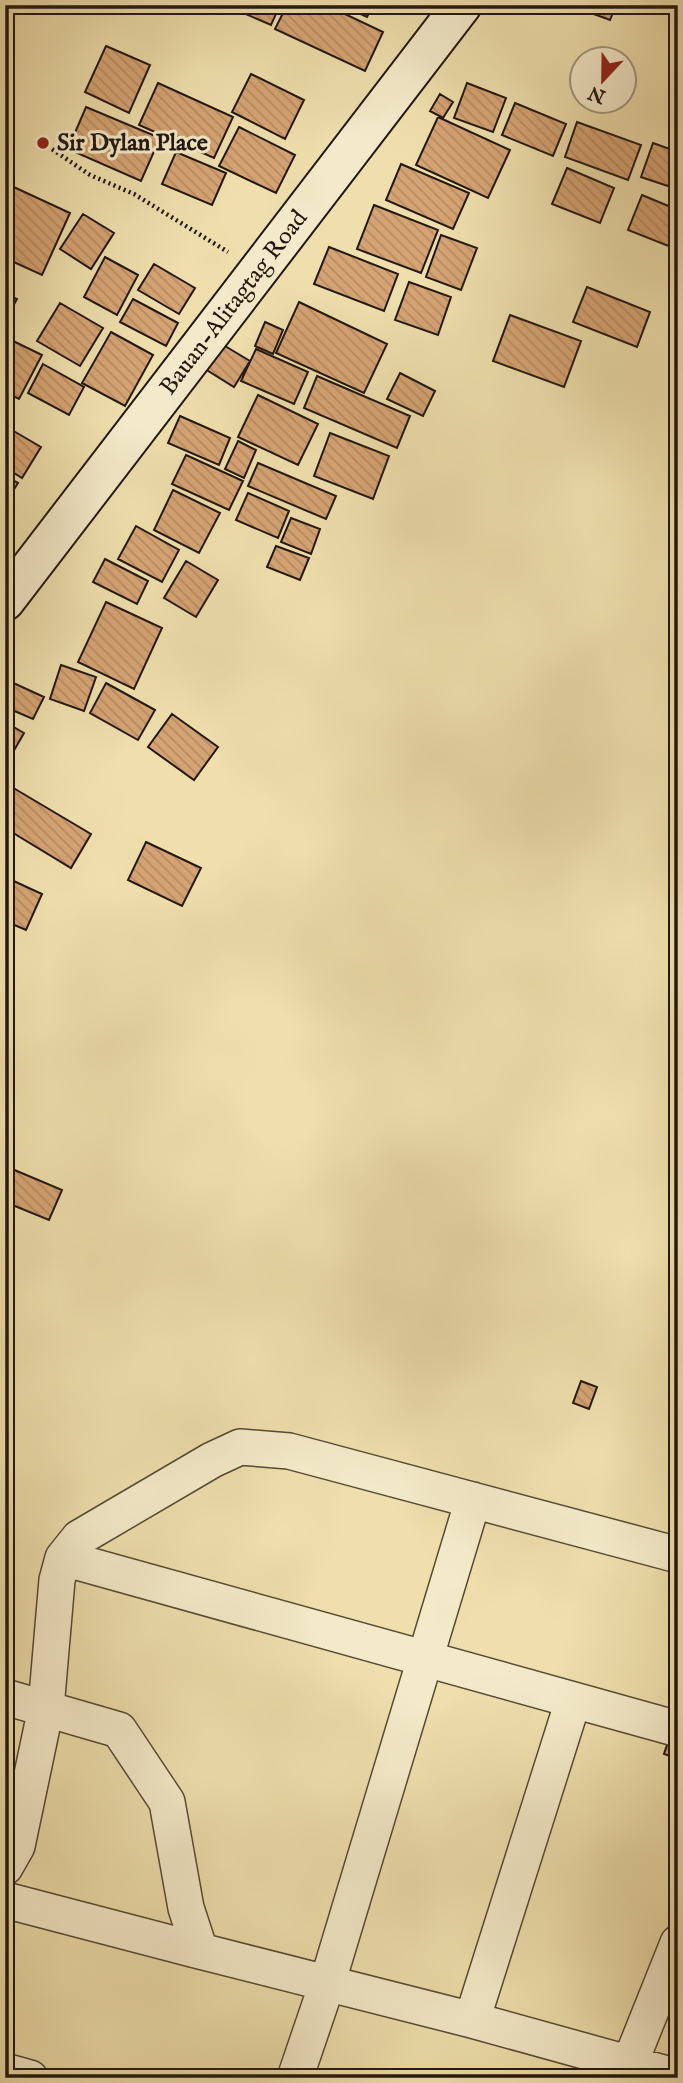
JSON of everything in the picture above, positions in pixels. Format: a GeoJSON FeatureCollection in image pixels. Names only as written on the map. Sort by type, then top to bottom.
{"type":"FeatureCollection","features":[{"type":"Feature","properties":{"kind":"main road","name":"Bauan-Alitagtag Road"},"geometry":{"type":"LineString","coordinates":[[5,601],[462,5]]}},
{"type":"Feature","properties":{"kind":"street"},"geometry":{"type":"LineString","coordinates":[[5,1867],[17,1846],[47,1708],[57,1580],[62,1558],[79,1538],[212,1460],[240,1447],[289,1451],[678,1555]]}},
{"type":"Feature","properties":{"kind":"street"},"geometry":{"type":"LineString","coordinates":[[295,2078],[327,1984],[473,1500]]}},
{"type":"Feature","properties":{"kind":"street"},"geometry":{"type":"LineString","coordinates":[[62,1558],[678,1730]]}},
{"type":"Feature","properties":{"kind":"street"},"geometry":{"type":"LineString","coordinates":[[5,1697],[119,1730],[167,1802],[186,1908],[200,1951]]}},
{"type":"Feature","properties":{"kind":"street"},"geometry":{"type":"LineString","coordinates":[[472,2020],[573,1701]]}},
{"type":"Feature","properties":{"kind":"street"},"geometry":{"type":"LineString","coordinates":[[5,1900],[472,2020],[626,2071],[678,2077]]}},
{"type":"Feature","properties":{"kind":"street"},"geometry":{"type":"LineString","coordinates":[[626,2071],[678,1943]]}},
{"type":"Feature","properties":{"kind":"street"},"geometry":{"type":"LineString","coordinates":[[5,2071],[30,2078]]}},
{"type":"Feature","properties":{"kind":"path"},"geometry":{"type":"LineString","coordinates":[[43,143],[90,175],[134,194],[234,256]]}},
{"type":"Feature","properties":{"kind":"building"},"geometry":{"type":"Polygon","coordinates":[[[225,5],[280,5],[271,25],[225,5]]]}},
{"type":"Feature","properties":{"kind":"building"},"geometry":{"type":"Polygon","coordinates":[[[287,5],[326,5],[383,32],[365,71],[275,29],[287,5]]]}},
{"type":"Feature","properties":{"kind":"building"},"geometry":{"type":"Polygon","coordinates":[[[341,5],[373,5],[367,17],[341,5]]]}},
{"type":"Feature","properties":{"kind":"building"},"geometry":{"type":"Polygon","coordinates":[[[569,5],[616,5],[610,20],[569,5]]]}},
{"type":"Feature","properties":{"kind":"building"},"geometry":{"type":"Polygon","coordinates":[[[106,46],[150,65],[129,113],[85,92],[106,46]]]}},
{"type":"Feature","properties":{"kind":"building"},"geometry":{"type":"Polygon","coordinates":[[[251,74],[304,100],[285,139],[232,112],[251,74]]]}},
{"type":"Feature","properties":{"kind":"building"},"geometry":{"type":"Polygon","coordinates":[[[158,83],[233,117],[214,158],[139,125],[158,83]]]}},
{"type":"Feature","properties":{"kind":"building"},"geometry":{"type":"Polygon","coordinates":[[[467,83],[506,98],[493,132],[454,118],[467,83]]]}},
{"type":"Feature","properties":{"kind":"building"},"geometry":{"type":"Polygon","coordinates":[[[440,94],[453,102],[443,118],[430,111],[440,94]]]}},
{"type":"Feature","properties":{"kind":"building"},"geometry":{"type":"Polygon","coordinates":[[[515,103],[566,124],[553,156],[502,135],[515,103]]]}},
{"type":"Feature","properties":{"kind":"building"},"geometry":{"type":"Polygon","coordinates":[[[86,107],[160,138],[141,181],[68,149],[86,107]]]}},
{"type":"Feature","properties":{"kind":"building"},"geometry":{"type":"Polygon","coordinates":[[[438,117],[510,150],[488,198],[416,165],[438,117]]]}},
{"type":"Feature","properties":{"kind":"building"},"geometry":{"type":"Polygon","coordinates":[[[577,122],[641,145],[628,180],[565,157],[577,122]]]}},
{"type":"Feature","properties":{"kind":"building"},"geometry":{"type":"Polygon","coordinates":[[[239,127],[295,155],[276,193],[219,166],[239,127]]]}},
{"type":"Feature","properties":{"kind":"building"},"geometry":{"type":"Polygon","coordinates":[[[653,143],[678,152],[677,189],[641,177],[653,143]]]}},
{"type":"Feature","properties":{"kind":"building"},"geometry":{"type":"Polygon","coordinates":[[[176,152],[226,173],[212,205],[162,184],[176,152]]]}},
{"type":"Feature","properties":{"kind":"building"},"geometry":{"type":"Polygon","coordinates":[[[401,164],[469,193],[453,229],[386,200],[401,164]]]}},
{"type":"Feature","properties":{"kind":"building"},"geometry":{"type":"Polygon","coordinates":[[[567,168],[614,188],[600,223],[552,204],[567,168]]]}},
{"type":"Feature","properties":{"kind":"building"},"geometry":{"type":"Polygon","coordinates":[[[5,183],[70,213],[42,275],[5,258],[5,183]]]}},
{"type":"Feature","properties":{"kind":"building"},"geometry":{"type":"Polygon","coordinates":[[[642,195],[678,210],[678,230],[671,247],[628,230],[642,195]]]}},
{"type":"Feature","properties":{"kind":"building"},"geometry":{"type":"Polygon","coordinates":[[[374,205],[438,230],[421,273],[357,249],[374,205]]]}},
{"type":"Feature","properties":{"kind":"building"},"geometry":{"type":"Polygon","coordinates":[[[83,214],[114,233],[91,269],[60,249],[83,214]]]}},
{"type":"Feature","properties":{"kind":"building"},"geometry":{"type":"Polygon","coordinates":[[[441,235],[477,248],[461,290],[426,277],[441,235]]]}},
{"type":"Feature","properties":{"kind":"building"},"geometry":{"type":"Polygon","coordinates":[[[329,247],[398,274],[384,311],[314,284],[329,247]]]}},
{"type":"Feature","properties":{"kind":"building"},"geometry":{"type":"Polygon","coordinates":[[[105,257],[138,275],[117,315],[84,297],[105,257]]]}},
{"type":"Feature","properties":{"kind":"building"},"geometry":{"type":"Polygon","coordinates":[[[154,264],[195,288],[179,314],[138,290],[154,264]]]}},
{"type":"Feature","properties":{"kind":"building"},"geometry":{"type":"Polygon","coordinates":[[[409,282],[451,297],[438,335],[395,320],[409,282]]]}},
{"type":"Feature","properties":{"kind":"building"},"geometry":{"type":"Polygon","coordinates":[[[587,287],[650,312],[637,347],[573,322],[587,287]]]}},
{"type":"Feature","properties":{"kind":"building"},"geometry":{"type":"Polygon","coordinates":[[[5,294],[17,299],[5,321],[5,294]]]}},
{"type":"Feature","properties":{"kind":"building"},"geometry":{"type":"Polygon","coordinates":[[[133,299],[178,323],[166,346],[120,322],[133,299]]]}},
{"type":"Feature","properties":{"kind":"building"},"geometry":{"type":"Polygon","coordinates":[[[299,302],[387,344],[364,393],[276,353],[299,302]]]}},
{"type":"Feature","properties":{"kind":"building"},"geometry":{"type":"Polygon","coordinates":[[[60,303],[103,328],[80,366],[37,341],[60,303]]]}},
{"type":"Feature","properties":{"kind":"building"},"geometry":{"type":"Polygon","coordinates":[[[510,315],[581,341],[564,387],[493,361],[510,315]]]}},
{"type":"Feature","properties":{"kind":"building"},"geometry":{"type":"Polygon","coordinates":[[[265,322],[283,330],[273,354],[255,346],[265,322]]]}},
{"type":"Feature","properties":{"kind":"building"},"geometry":{"type":"Polygon","coordinates":[[[111,332],[153,355],[125,406],[82,383],[111,332]]]}},
{"type":"Feature","properties":{"kind":"building"},"geometry":{"type":"Polygon","coordinates":[[[9,339],[42,355],[19,399],[5,392],[5,347],[9,339]]]}},
{"type":"Feature","properties":{"kind":"building"},"geometry":{"type":"Polygon","coordinates":[[[220,343],[250,361],[234,387],[205,369],[220,343]]]}},
{"type":"Feature","properties":{"kind":"building"},"geometry":{"type":"Polygon","coordinates":[[[256,349],[308,372],[294,404],[241,381],[256,349]]]}},
{"type":"Feature","properties":{"kind":"building"},"geometry":{"type":"Polygon","coordinates":[[[43,364],[84,387],[69,415],[28,393],[43,364]]]}},
{"type":"Feature","properties":{"kind":"building"},"geometry":{"type":"Polygon","coordinates":[[[400,373],[435,391],[423,416],[387,399],[400,373]]]}},
{"type":"Feature","properties":{"kind":"building"},"geometry":{"type":"Polygon","coordinates":[[[317,376],[410,416],[397,448],[304,408],[317,376]]]}},
{"type":"Feature","properties":{"kind":"building"},"geometry":{"type":"Polygon","coordinates":[[[258,395],[318,424],[298,465],[238,437],[258,395]]]}},
{"type":"Feature","properties":{"kind":"building"},"geometry":{"type":"Polygon","coordinates":[[[180,416],[230,438],[219,465],[168,443],[180,416]]]}},
{"type":"Feature","properties":{"kind":"building"},"geometry":{"type":"Polygon","coordinates":[[[5,426],[41,447],[22,478],[5,467],[5,426]]]}},
{"type":"Feature","properties":{"kind":"building"},"geometry":{"type":"Polygon","coordinates":[[[330,433],[389,456],[373,499],[314,476],[330,433]]]}},
{"type":"Feature","properties":{"kind":"building"},"geometry":{"type":"Polygon","coordinates":[[[238,441],[256,450],[244,478],[225,469],[238,441]]]}},
{"type":"Feature","properties":{"kind":"building"},"geometry":{"type":"Polygon","coordinates":[[[186,455],[243,481],[229,510],[172,484],[186,455]]]}},
{"type":"Feature","properties":{"kind":"building"},"geometry":{"type":"Polygon","coordinates":[[[258,463],[336,496],[326,519],[248,486],[258,463]]]}},
{"type":"Feature","properties":{"kind":"building"},"geometry":{"type":"Polygon","coordinates":[[[5,476],[18,483],[5,504],[5,476]]]}},
{"type":"Feature","properties":{"kind":"building"},"geometry":{"type":"Polygon","coordinates":[[[173,490],[220,513],[199,553],[154,530],[173,490]]]}},
{"type":"Feature","properties":{"kind":"building"},"geometry":{"type":"Polygon","coordinates":[[[248,493],[289,511],[278,538],[236,520],[248,493]]]}},
{"type":"Feature","properties":{"kind":"building"},"geometry":{"type":"Polygon","coordinates":[[[291,518],[320,529],[311,554],[281,542],[291,518]]]}},
{"type":"Feature","properties":{"kind":"building"},"geometry":{"type":"Polygon","coordinates":[[[136,526],[179,550],[162,582],[118,559],[136,526]]]}},
{"type":"Feature","properties":{"kind":"building"},"geometry":{"type":"Polygon","coordinates":[[[276,546],[309,558],[300,580],[267,567],[276,546]]]}},
{"type":"Feature","properties":{"kind":"building"},"geometry":{"type":"Polygon","coordinates":[[[105,559],[148,581],[137,604],[93,582],[105,559]]]}},
{"type":"Feature","properties":{"kind":"building"},"geometry":{"type":"Polygon","coordinates":[[[186,561],[218,580],[196,617],[164,598],[186,561]]]}},
{"type":"Feature","properties":{"kind":"building"},"geometry":{"type":"Polygon","coordinates":[[[106,602],[162,628],[134,689],[78,662],[106,602]]]}},
{"type":"Feature","properties":{"kind":"building"},"geometry":{"type":"Polygon","coordinates":[[[61,665],[96,677],[84,711],[50,699],[61,665]]]}},
{"type":"Feature","properties":{"kind":"building"},"geometry":{"type":"Polygon","coordinates":[[[9,681],[44,697],[33,719],[5,707],[5,690],[9,681]]]}},
{"type":"Feature","properties":{"kind":"building"},"geometry":{"type":"Polygon","coordinates":[[[106,683],[155,710],[138,740],[90,713],[106,683]]]}},
{"type":"Feature","properties":{"kind":"building"},"geometry":{"type":"Polygon","coordinates":[[[172,714],[218,747],[194,780],[148,747],[172,714]]]}},
{"type":"Feature","properties":{"kind":"building"},"geometry":{"type":"Polygon","coordinates":[[[5,722],[24,733],[5,766],[5,722]]]}},
{"type":"Feature","properties":{"kind":"building"},"geometry":{"type":"Polygon","coordinates":[[[5,783],[91,834],[71,868],[5,828],[5,783]]]}},
{"type":"Feature","properties":{"kind":"building"},"geometry":{"type":"Polygon","coordinates":[[[146,842],[201,868],[182,906],[128,880],[146,842]]]}},
{"type":"Feature","properties":{"kind":"building"},"geometry":{"type":"Polygon","coordinates":[[[5,877],[42,894],[26,930],[5,921],[5,877]]]}},
{"type":"Feature","properties":{"kind":"building"},"geometry":{"type":"Polygon","coordinates":[[[5,1166],[62,1190],[49,1220],[5,1202],[5,1166]]]}},
{"type":"Feature","properties":{"kind":"building"},"geometry":{"type":"Polygon","coordinates":[[[581,1381],[597,1387],[589,1409],[573,1403],[581,1381]]]}},
{"type":"Feature","properties":{"kind":"building"},"geometry":{"type":"Polygon","coordinates":[[[672,1730],[678,1732],[678,1759],[664,1754],[672,1730]]]}},
{"type":"Feature","properties":{"kind":"place","name":"Sir Dylan Place"},"geometry":{"type":"Point","coordinates":[43,143]}}]}
